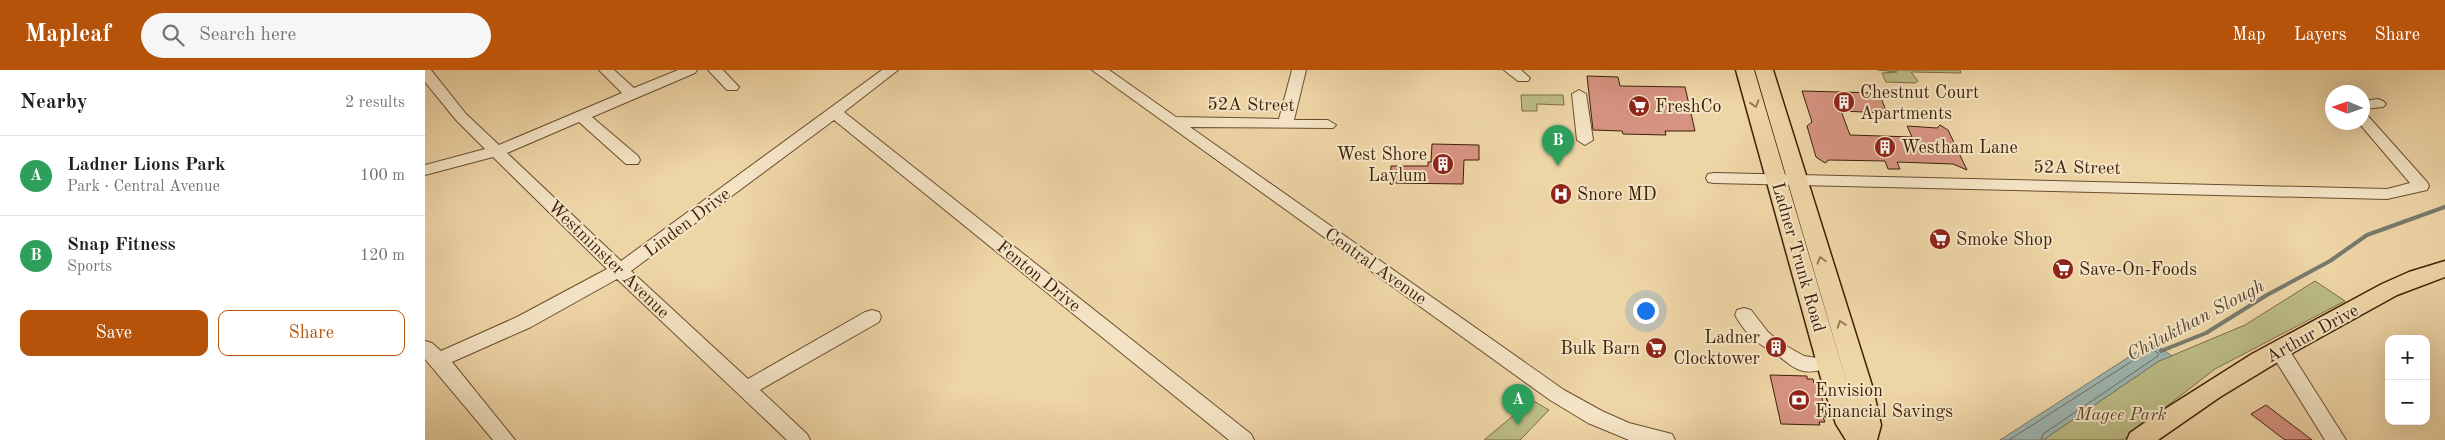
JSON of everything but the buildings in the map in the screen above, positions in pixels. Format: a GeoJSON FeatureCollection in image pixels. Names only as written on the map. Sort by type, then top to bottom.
{"type":"FeatureCollection","features":[{"type":"Feature","properties":{"kind":"main road","name":"Ladner Trunk Road"},"geometry":{"type":"LineString","coordinates":[[1745,70],[1787,180],[1861,389],[1869,425],[1865,440]]}},
{"type":"Feature","properties":{"kind":"main road","name":"Ladner Trunk Road"},"geometry":{"type":"LineString","coordinates":[[1764,70],[1787,180],[1836,389],[1848,424],[1860,440]]}},
{"type":"Feature","properties":{"kind":"main road","name":"Arthur Drive"},"geometry":{"type":"LineString","coordinates":[[2139,440],[2184,406],[2279,350],[2407,281],[2445,269]]}},
{"type":"Feature","properties":{"kind":"main road","name":"Arthur Drive"},"geometry":{"type":"LineString","coordinates":[[2152,440],[2184,406]]}},
{"type":"Feature","properties":{"kind":"street"},"geometry":{"type":"LineString","coordinates":[[606,70],[631,94]]}},
{"type":"Feature","properties":{"kind":"street"},"geometry":{"type":"LineString","coordinates":[[425,170],[497,150],[690,70]]}},
{"type":"Feature","properties":{"kind":"street"},"geometry":{"type":"LineString","coordinates":[[715,70],[732,87]]}},
{"type":"Feature","properties":{"kind":"street","name":"Linden Drive"},"geometry":{"type":"LineString","coordinates":[[432,354],[524,322],[620,271],[891,70]]}},
{"type":"Feature","properties":{"kind":"street","name":"Central Avenue"},"geometry":{"type":"LineString","coordinates":[[1099,70],[1557,395],[1591,416],[1623,429],[1665,440]]}},
{"type":"Feature","properties":{"kind":"street"},"geometry":{"type":"LineString","coordinates":[[1285,124],[1299,70]]}},
{"type":"Feature","properties":{"kind":"street","name":"Westminster Avenue"},"geometry":{"type":"LineString","coordinates":[[425,72],[453,109],[620,271],[800,440]]}},
{"type":"Feature","properties":{"kind":"street"},"geometry":{"type":"LineString","coordinates":[[1579,94],[1585,140]]}},
{"type":"Feature","properties":{"kind":"street"},"geometry":{"type":"LineString","coordinates":[[2370,105],[2378,104]]}},
{"type":"Feature","properties":{"kind":"street","name":"Fenton Drive"},"geometry":{"type":"LineString","coordinates":[[834,112],[1244,440]]}},
{"type":"Feature","properties":{"kind":"street"},"geometry":{"type":"LineString","coordinates":[[580,115],[632,160]]}},
{"type":"Feature","properties":{"kind":"street","name":"52A Street"},"geometry":{"type":"LineString","coordinates":[[1173,122],[1328,125]]}},
{"type":"Feature","properties":{"kind":"street","name":"52A Street"},"geometry":{"type":"LineString","coordinates":[[1714,178],[1873,184],[2387,194],[2421,186],[2420,182],[2370,127]]}},
{"type":"Feature","properties":{"kind":"street"},"geometry":{"type":"LineString","coordinates":[[1744,315],[1761,336],[1776,347],[1800,363],[1817,364]]}},
{"type":"Feature","properties":{"kind":"street"},"geometry":{"type":"LineString","coordinates":[[746,390],[872,317]]}},
{"type":"Feature","properties":{"kind":"street"},"geometry":{"type":"LineString","coordinates":[[2279,350],[2336,440]]}},
{"type":"Feature","properties":{"kind":"street"},"geometry":{"type":"LineString","coordinates":[[432,354],[505,440]]}},
{"type":"Feature","properties":{"kind":"green space"},"geometry":{"type":"Polygon","coordinates":[[[1878,70],[1960,70],[1961,73],[1911,72],[1918,81],[1915,83],[1886,82],[1882,73],[1897,72],[1878,70]]]}},
{"type":"Feature","properties":{"kind":"green space"},"geometry":{"type":"Polygon","coordinates":[[[1521,95],[1563,95],[1564,105],[1537,104],[1537,111],[1522,111],[1521,95]]]}},
{"type":"Feature","properties":{"kind":"green space","name":"Magee Park"},"geometry":{"type":"Polygon","coordinates":[[[2315,281],[2345,301],[2215,369],[2123,440],[2043,440],[2159,361],[2245,325],[2315,281]]]}},
{"type":"Feature","properties":{"kind":"green space"},"geometry":{"type":"Polygon","coordinates":[[[1532,400],[1549,410],[1520,440],[1484,440],[1532,400]]]}},
{"type":"Feature","properties":{"kind":"water"},"geometry":{"type":"Polygon","coordinates":[[[2152,342],[2172,356],[2159,361],[2043,440],[2000,440],[2152,342]]]}},
{"type":"Feature","properties":{"kind":"waterway","name":"Chilukthan Slough"},"geometry":{"type":"LineString","coordinates":[[2161,351],[2206,333],[2267,295],[2330,261],[2367,235],[2445,207]]}},
{"type":"Feature","properties":{"kind":"place","name":"Chestnut Court Apartments"},"geometry":{"type":"Point","coordinates":[1844,102]}},
{"type":"Feature","properties":{"kind":"place","name":"FreshCo"},"geometry":{"type":"Point","coordinates":[1639,106]}},
{"type":"Feature","properties":{"kind":"place","name":"Westham Lane"},"geometry":{"type":"Point","coordinates":[1885,147]}},
{"type":"Feature","properties":{"kind":"place","name":"West Shore Laylum"},"geometry":{"type":"Point","coordinates":[1443,164]}},
{"type":"Feature","properties":{"kind":"place","name":"Snap Fitness"},"geometry":{"type":"Point","coordinates":[1558,166]}},
{"type":"Feature","properties":{"kind":"place","name":"Snore MD"},"geometry":{"type":"Point","coordinates":[1561,194]}},
{"type":"Feature","properties":{"kind":"place","name":"Smoke Shop"},"geometry":{"type":"Point","coordinates":[1940,239]}},
{"type":"Feature","properties":{"kind":"place","name":"Save-On-Foods"},"geometry":{"type":"Point","coordinates":[2063,269]}},
{"type":"Feature","properties":{"kind":"place","name":"Ladner Clocktower"},"geometry":{"type":"Point","coordinates":[1776,347]}},
{"type":"Feature","properties":{"kind":"place","name":"Bulk Barn"},"geometry":{"type":"Point","coordinates":[1656,348]}},
{"type":"Feature","properties":{"kind":"place","name":"Envision Financial Savings"},"geometry":{"type":"Point","coordinates":[1799,400]}},
{"type":"Feature","properties":{"kind":"place","name":"Ladner Lions Park"},"geometry":{"type":"Point","coordinates":[1518,425]}}]}
